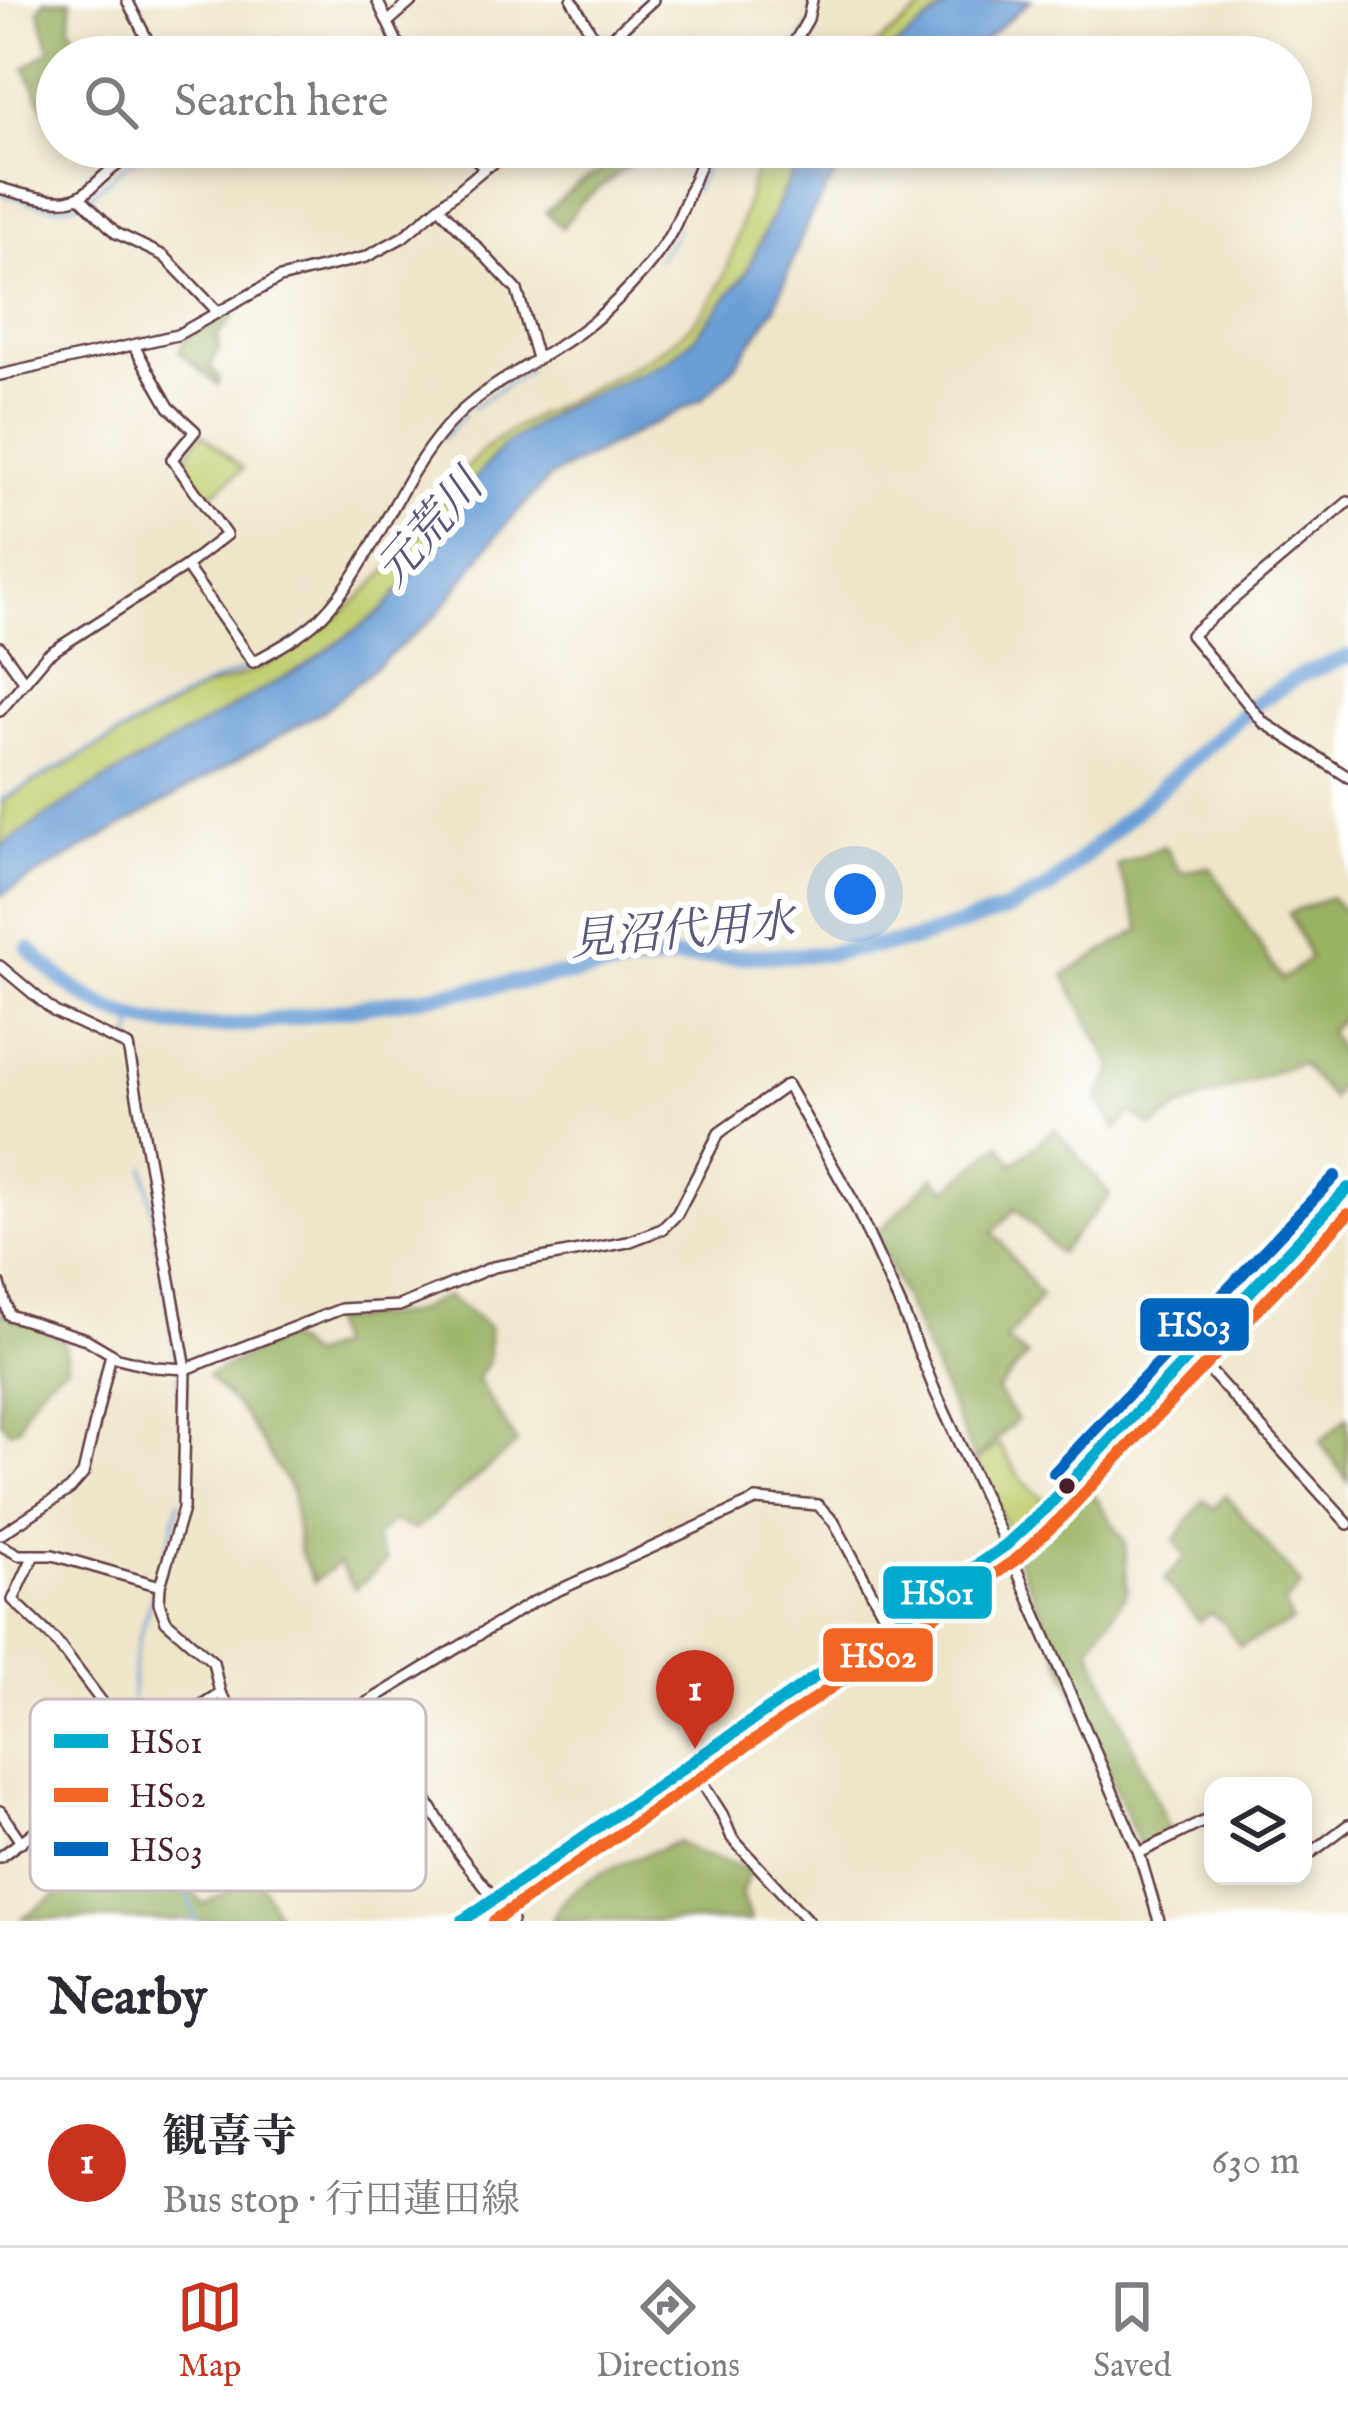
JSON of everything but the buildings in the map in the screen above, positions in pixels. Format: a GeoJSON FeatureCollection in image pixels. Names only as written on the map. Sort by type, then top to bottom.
{"type":"FeatureCollection","features":[{"type":"Feature","properties":{"kind":"main road"},"geometry":{"type":"LineString","coordinates":[[462,1921],[1006,1544],[1046,1508],[1348,1188]]}},
{"type":"Feature","properties":{"kind":"street"},"geometry":{"type":"LineString","coordinates":[[127,0],[145,36]]}},
{"type":"Feature","properties":{"kind":"street"},"geometry":{"type":"LineString","coordinates":[[377,0],[395,36]]}},
{"type":"Feature","properties":{"kind":"street"},"geometry":{"type":"LineString","coordinates":[[389,21],[413,0]]}},
{"type":"Feature","properties":{"kind":"street"},"geometry":{"type":"LineString","coordinates":[[572,0],[592,34],[588,36]]}},
{"type":"Feature","properties":{"kind":"street"},"geometry":{"type":"LineString","coordinates":[[616,36],[653,0]]}},
{"type":"Feature","properties":{"kind":"street"},"geometry":{"type":"LineString","coordinates":[[798,36],[812,0]]}},
{"type":"Feature","properties":{"kind":"street"},"geometry":{"type":"LineString","coordinates":[[0,188],[50,203],[82,198],[116,168]]}},
{"type":"Feature","properties":{"kind":"street"},"geometry":{"type":"LineString","coordinates":[[0,375],[177,335],[280,278],[366,257],[404,236],[485,168]]}},
{"type":"Feature","properties":{"kind":"street"},"geometry":{"type":"LineString","coordinates":[[186,566],[253,662],[280,648],[322,615],[344,587],[422,456],[448,424],[472,401],[583,330],[659,251],[698,168]]}},
{"type":"Feature","properties":{"kind":"street"},"geometry":{"type":"LineString","coordinates":[[82,198],[116,233],[164,256],[218,312]]}},
{"type":"Feature","properties":{"kind":"street"},"geometry":{"type":"LineString","coordinates":[[440,208],[517,290],[537,358]]}},
{"type":"Feature","properties":{"kind":"street"},"geometry":{"type":"LineString","coordinates":[[0,711],[47,655],[226,535],[172,459],[195,430],[169,407],[134,346]]}},
{"type":"Feature","properties":{"kind":"street"},"geometry":{"type":"LineString","coordinates":[[1348,502],[1191,635],[1268,726],[1348,777]]}},
{"type":"Feature","properties":{"kind":"street"},"geometry":{"type":"LineString","coordinates":[[0,647],[24,681]]}},
{"type":"Feature","properties":{"kind":"street"},"geometry":{"type":"LineString","coordinates":[[0,966],[55,1012],[128,1046],[186,1369],[183,1510],[159,1603],[166,1621],[210,1657],[224,1699]]}},
{"type":"Feature","properties":{"kind":"street"},"geometry":{"type":"LineString","coordinates":[[0,1284],[9,1315],[86,1339],[111,1354],[154,1367],[186,1369],[341,1309],[399,1306],[494,1267],[652,1234],[677,1214],[719,1133],[787,1085],[853,1201],[1006,1544],[1138,1853],[1159,1921]]}},
{"type":"Feature","properties":{"kind":"street"},"geometry":{"type":"LineString","coordinates":[[1192,1351],[1348,1524]]}},
{"type":"Feature","properties":{"kind":"street"},"geometry":{"type":"LineString","coordinates":[[0,1535],[70,1489],[83,1474],[111,1354]]}},
{"type":"Feature","properties":{"kind":"street"},"geometry":{"type":"LineString","coordinates":[[373,1699],[533,1602],[756,1500],[818,1505],[834,1522],[889,1623]]}},
{"type":"Feature","properties":{"kind":"street"},"geometry":{"type":"LineString","coordinates":[[0,1545],[19,1555],[53,1555],[160,1586]]}},
{"type":"Feature","properties":{"kind":"street"},"geometry":{"type":"LineString","coordinates":[[34,1555],[13,1600],[56,1640],[100,1699]]}},
{"type":"Feature","properties":{"kind":"street"},"geometry":{"type":"LineString","coordinates":[[211,1699],[220,1693]]}},
{"type":"Feature","properties":{"kind":"street"},"geometry":{"type":"LineString","coordinates":[[688,1762],[732,1838],[808,1921]]}},
{"type":"Feature","properties":{"kind":"street"},"geometry":{"type":"LineString","coordinates":[[426,1800],[458,1854],[512,1921]]}},
{"type":"Feature","properties":{"kind":"street"},"geometry":{"type":"LineString","coordinates":[[0,1811],[21,1842]]}},
{"type":"Feature","properties":{"kind":"street"},"geometry":{"type":"LineString","coordinates":[[1138,1853],[1204,1821]]}},
{"type":"Feature","properties":{"kind":"street"},"geometry":{"type":"LineString","coordinates":[[1312,1852],[1348,1825]]}},
{"type":"Feature","properties":{"kind":"street"},"geometry":{"type":"LineString","coordinates":[[0,1857],[30,1835]]}},
{"type":"Feature","properties":{"kind":"green space"},"geometry":{"type":"Polygon","coordinates":[[[45,0],[71,0],[70,27],[76,36],[46,36],[39,11],[45,0]]]}},
{"type":"Feature","properties":{"kind":"green space"},"geometry":{"type":"Polygon","coordinates":[[[927,0],[956,0],[909,36],[888,36],[929,4],[927,0]]]}},
{"type":"Feature","properties":{"kind":"green space"},"geometry":{"type":"Polygon","coordinates":[[[36,60],[36,91],[25,68],[36,60]]]}},
{"type":"Feature","properties":{"kind":"green space"},"geometry":{"type":"Polygon","coordinates":[[[606,168],[625,168],[580,203],[562,228],[546,212],[579,183],[606,168]]]}},
{"type":"Feature","properties":{"kind":"green space"},"geometry":{"type":"Polygon","coordinates":[[[756,168],[794,168],[745,275],[693,339],[667,361],[560,408],[503,446],[476,478],[429,555],[382,611],[309,663],[72,799],[0,847],[3,800],[205,688],[268,663],[326,626],[378,580],[491,444],[634,366],[686,330],[717,290],[756,168]]]}},
{"type":"Feature","properties":{"kind":"green space"},"geometry":{"type":"Polygon","coordinates":[[[232,312],[217,336],[219,348],[210,367],[219,378],[218,385],[179,352],[186,337],[232,312]]]}},
{"type":"Feature","properties":{"kind":"green space"},"geometry":{"type":"Polygon","coordinates":[[[202,433],[243,469],[208,497],[186,460],[202,433]]]}},
{"type":"Feature","properties":{"kind":"green space"},"geometry":{"type":"Polygon","coordinates":[[[1164,846],[1181,872],[1210,867],[1282,980],[1310,958],[1289,913],[1330,897],[1348,915],[1348,1012],[1328,1031],[1343,1065],[1332,1099],[1301,1063],[1183,1106],[1153,1127],[1131,1113],[1117,1129],[1097,1100],[1114,1069],[1064,975],[1141,929],[1117,865],[1164,846]]]}},
{"type":"Feature","properties":{"kind":"green space"},"geometry":{"type":"Polygon","coordinates":[[[1055,1129],[1110,1195],[1059,1253],[1016,1208],[993,1232],[1041,1296],[1006,1341],[1027,1356],[997,1391],[1017,1420],[975,1461],[876,1234],[934,1177],[947,1190],[1000,1144],[1013,1164],[1055,1129]]]}},
{"type":"Feature","properties":{"kind":"green space"},"geometry":{"type":"Polygon","coordinates":[[[447,1296],[489,1327],[489,1360],[477,1379],[517,1443],[415,1530],[392,1521],[374,1538],[386,1562],[355,1589],[338,1563],[314,1582],[299,1549],[292,1491],[242,1412],[207,1376],[284,1337],[310,1356],[336,1346],[329,1321],[408,1314],[447,1296]]]}},
{"type":"Feature","properties":{"kind":"green space"},"geometry":{"type":"Polygon","coordinates":[[[0,1314],[64,1338],[67,1366],[44,1384],[19,1427],[9,1431],[0,1420],[0,1314]]]}},
{"type":"Feature","properties":{"kind":"green space"},"geometry":{"type":"Polygon","coordinates":[[[1348,1417],[1348,1481],[1320,1442],[1348,1417]]]}},
{"type":"Feature","properties":{"kind":"green space"},"geometry":{"type":"Polygon","coordinates":[[[999,1444],[1021,1479],[1044,1500],[1010,1533],[976,1462],[999,1444]]]}},
{"type":"Feature","properties":{"kind":"green space"},"geometry":{"type":"Polygon","coordinates":[[[1084,1480],[1125,1542],[1127,1593],[1090,1647],[1171,1834],[1140,1847],[1013,1548],[1084,1480]]]}},
{"type":"Feature","properties":{"kind":"green space"},"geometry":{"type":"Polygon","coordinates":[[[1225,1495],[1301,1585],[1285,1604],[1292,1622],[1240,1646],[1210,1613],[1199,1622],[1164,1580],[1186,1557],[1175,1540],[1204,1499],[1214,1509],[1225,1495]]]}},
{"type":"Feature","properties":{"kind":"green space"},"geometry":{"type":"Polygon","coordinates":[[[677,1842],[750,1869],[741,1895],[751,1921],[552,1921],[560,1905],[588,1881],[677,1842]]]}},
{"type":"Feature","properties":{"kind":"green space"},"geometry":{"type":"Polygon","coordinates":[[[63,1891],[192,1891],[203,1904],[228,1891],[265,1891],[281,1921],[22,1918],[63,1891]]]}},
{"type":"Feature","properties":{"kind":"water"},"geometry":{"type":"Polygon","coordinates":[[[956,0],[1031,0],[989,36],[909,36],[956,0]]]}},
{"type":"Feature","properties":{"kind":"water"},"geometry":{"type":"Polygon","coordinates":[[[794,168],[840,168],[810,216],[774,309],[734,367],[702,399],[551,476],[498,533],[437,615],[326,709],[0,896],[0,847],[72,799],[309,663],[382,611],[429,555],[476,477],[503,446],[560,408],[667,361],[693,339],[745,275],[794,168]]]}},
{"type":"Feature","properties":{"kind":"waterway"},"geometry":{"type":"LineString","coordinates":[[803,36],[817,0]]}},
{"type":"Feature","properties":{"kind":"waterway"},"geometry":{"type":"LineString","coordinates":[[88,198],[122,168]]}},
{"type":"Feature","properties":{"kind":"waterway"},"geometry":{"type":"LineString","coordinates":[[695,191],[704,168]]}},
{"type":"Feature","properties":{"kind":"waterway"},"geometry":{"type":"LineString","coordinates":[[0,193],[49,206],[79,202]]}},
{"type":"Feature","properties":{"kind":"waterway"},"geometry":{"type":"LineString","coordinates":[[658,259],[679,227]]}},
{"type":"Feature","properties":{"kind":"waterway"},"geometry":{"type":"LineString","coordinates":[[472,408],[529,370]]}},
{"type":"Feature","properties":{"kind":"waterway","name":"元荒川"},"geometry":{"type":"LineString","coordinates":[[443,438],[465,414]]}},
{"type":"Feature","properties":{"kind":"waterway"},"geometry":{"type":"LineString","coordinates":[[272,657],[318,625]]}},
{"type":"Feature","properties":{"kind":"waterway","name":"見沼代用水"},"geometry":{"type":"LineString","coordinates":[[29,949],[55,974],[105,1007],[156,1023],[217,1026],[672,958],[825,954],[913,940],[1006,910],[1050,887],[1257,702],[1303,674],[1348,657]]}},
{"type":"Feature","properties":{"kind":"waterway"},"geometry":{"type":"LineString","coordinates":[[0,800],[207,685],[252,666]]}},
{"type":"Feature","properties":{"kind":"waterway","name":"見沼代用水"},"geometry":{"type":"LineString","coordinates":[[29,949],[55,974],[105,1007],[130,1017],[185,1026],[252,1024],[672,958]]}},
{"type":"Feature","properties":{"kind":"waterway"},"geometry":{"type":"LineString","coordinates":[[130,1045],[136,1021]]}},
{"type":"Feature","properties":{"kind":"waterway"},"geometry":{"type":"LineString","coordinates":[[145,1167],[178,1365]]}},
{"type":"Feature","properties":{"kind":"waterway"},"geometry":{"type":"LineString","coordinates":[[179,1375],[180,1419]]}},
{"type":"Feature","properties":{"kind":"waterway"},"geometry":{"type":"LineString","coordinates":[[133,1699],[140,1635],[179,1500]]}},
{"type":"Feature","properties":{"kind":"waterway"},"geometry":{"type":"LineString","coordinates":[[187,1891],[196,1921]]}},
{"type":"Feature","properties":{"kind":"transit line","name":"HS03"},"geometry":{"type":"LineString","coordinates":[[1054,1473],[1335,1176]]}},
{"type":"Feature","properties":{"kind":"transit line","name":"HS01"},"geometry":{"type":"LineString","coordinates":[[462,1921],[1006,1545],[1348,1188]]}},
{"type":"Feature","properties":{"kind":"transit line","name":"HS02"},"geometry":{"type":"LineString","coordinates":[[494,1921],[1018,1558],[1348,1214]]}},
{"type":"Feature","properties":{"kind":"place","name":"観喜寺"},"geometry":{"type":"Point","coordinates":[695,1749]}}]}
